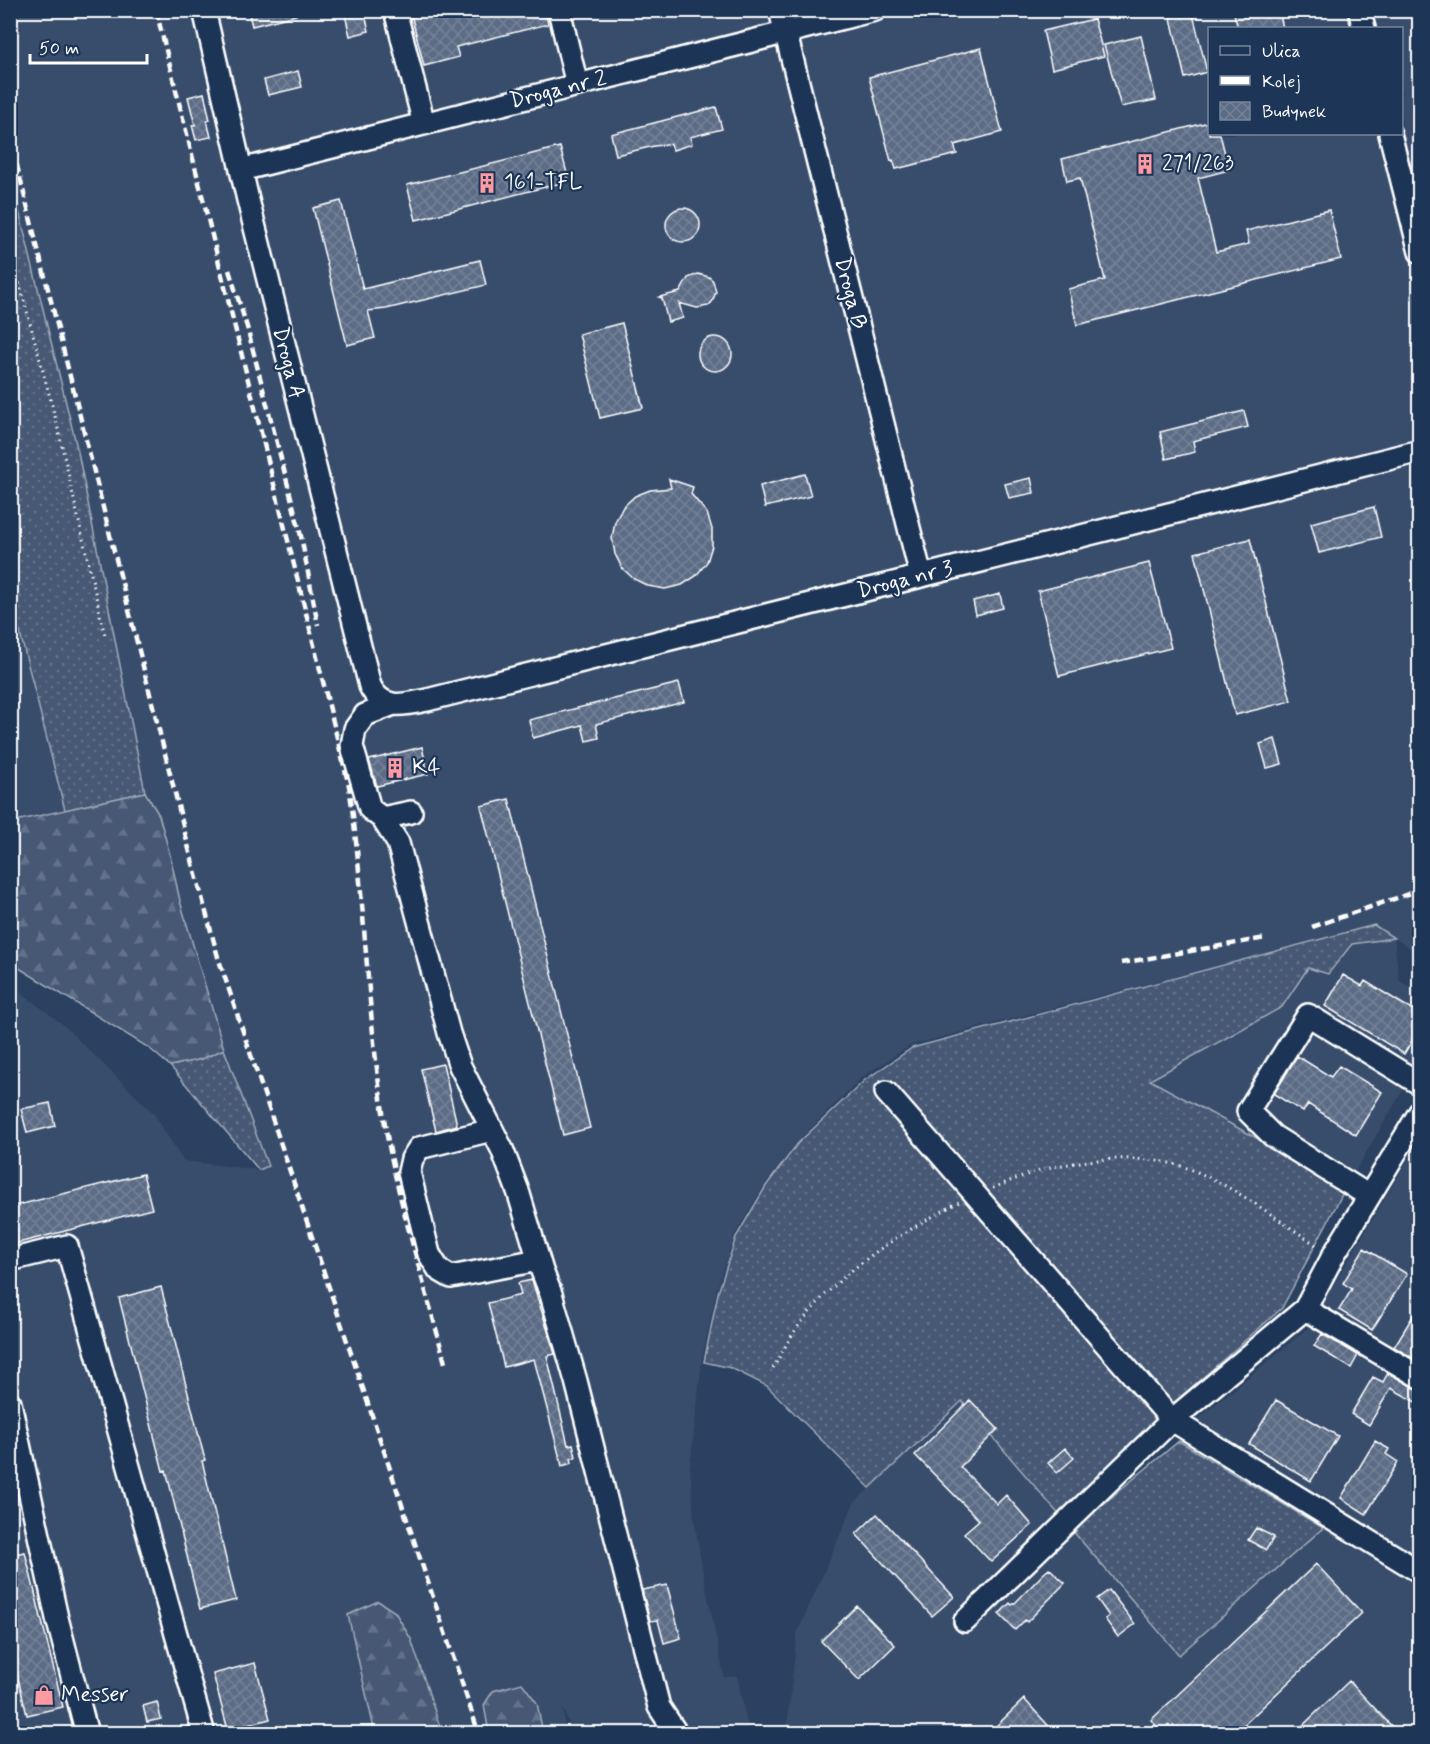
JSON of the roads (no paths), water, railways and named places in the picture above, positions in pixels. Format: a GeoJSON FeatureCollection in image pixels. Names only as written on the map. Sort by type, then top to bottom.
{"type":"FeatureCollection","features":[{"type":"Feature","properties":{"kind":"street","name":"Droga A"},"geometry":{"type":"LineString","coordinates":[[204,10],[240,170],[370,686],[380,700],[391,705]]}},
{"type":"Feature","properties":{"kind":"street"},"geometry":{"type":"LineString","coordinates":[[395,10],[424,124]]}},
{"type":"Feature","properties":{"kind":"street"},"geometry":{"type":"LineString","coordinates":[[559,10],[577,86]]}},
{"type":"Feature","properties":{"kind":"street","name":"Droga B"},"geometry":{"type":"LineString","coordinates":[[780,10],[921,576]]}},
{"type":"Feature","properties":{"kind":"street","name":"Droga nr 2"},"geometry":{"type":"LineString","coordinates":[[240,170],[875,10]]}},
{"type":"Feature","properties":{"kind":"street"},"geometry":{"type":"LineString","coordinates":[[1359,10],[1364,27]]}},
{"type":"Feature","properties":{"kind":"street"},"geometry":{"type":"LineString","coordinates":[[1390,135],[1419,252]]}},
{"type":"Feature","properties":{"kind":"street","name":"Droga nr 3"},"geometry":{"type":"LineString","coordinates":[[677,1734],[659,1707],[576,1381],[518,1191],[502,1149],[460,1066],[398,843],[382,818],[370,809],[352,746],[355,729],[365,715],[391,705],[403,706],[1419,451]]}},
{"type":"Feature","properties":{"kind":"street"},"geometry":{"type":"LineString","coordinates":[[382,818],[411,812]]}},
{"type":"Feature","properties":{"kind":"street"},"geometry":{"type":"LineString","coordinates":[[1369,1196],[1273,1136],[1248,1111],[1308,1015],[1419,1084]]}},
{"type":"Feature","properties":{"kind":"street"},"geometry":{"type":"LineString","coordinates":[[886,1092],[1172,1420],[1419,1572]]}},
{"type":"Feature","properties":{"kind":"street"},"geometry":{"type":"LineString","coordinates":[[965,1621],[1172,1420],[1305,1309],[1333,1256],[1419,1112]]}},
{"type":"Feature","properties":{"kind":"street"},"geometry":{"type":"LineString","coordinates":[[492,1130],[419,1148],[412,1159],[409,1172],[429,1254],[439,1270],[451,1277],[538,1260]]}},
{"type":"Feature","properties":{"kind":"street"},"geometry":{"type":"LineString","coordinates":[[10,1260],[67,1246],[204,1734]]}},
{"type":"Feature","properties":{"kind":"street"},"geometry":{"type":"LineString","coordinates":[[1305,1309],[1419,1377]]}},
{"type":"Feature","properties":{"kind":"street"},"geometry":{"type":"LineString","coordinates":[[10,1403],[57,1618],[87,1734]]}},
{"type":"Feature","properties":{"kind":"railway"},"geometry":{"type":"LineString","coordinates":[[156,10],[349,786],[383,1112],[403,1207],[445,1363]]}},
{"type":"Feature","properties":{"kind":"railway"},"geometry":{"type":"LineString","coordinates":[[10,138],[218,957],[479,1734]]}},
{"type":"Feature","properties":{"kind":"railway"},"geometry":{"type":"LineString","coordinates":[[229,270],[247,327],[301,536],[318,625]]}},
{"type":"Feature","properties":{"kind":"railway"},"geometry":{"type":"LineString","coordinates":[[1312,927],[1420,890]]}},
{"type":"Feature","properties":{"kind":"railway"},"geometry":{"type":"LineString","coordinates":[[1121,963],[1266,938]]}},
{"type":"Feature","properties":{"kind":"place","name":"271/263"},"geometry":{"type":"Point","coordinates":[1145,164]}},
{"type":"Feature","properties":{"kind":"place","name":"161-TFL"},"geometry":{"type":"Point","coordinates":[487,183]}},
{"type":"Feature","properties":{"kind":"place","name":"K4"},"geometry":{"type":"Point","coordinates":[395,768]}},
{"type":"Feature","properties":{"kind":"place","name":"Messer"},"geometry":{"type":"Point","coordinates":[44,1695]}}]}
